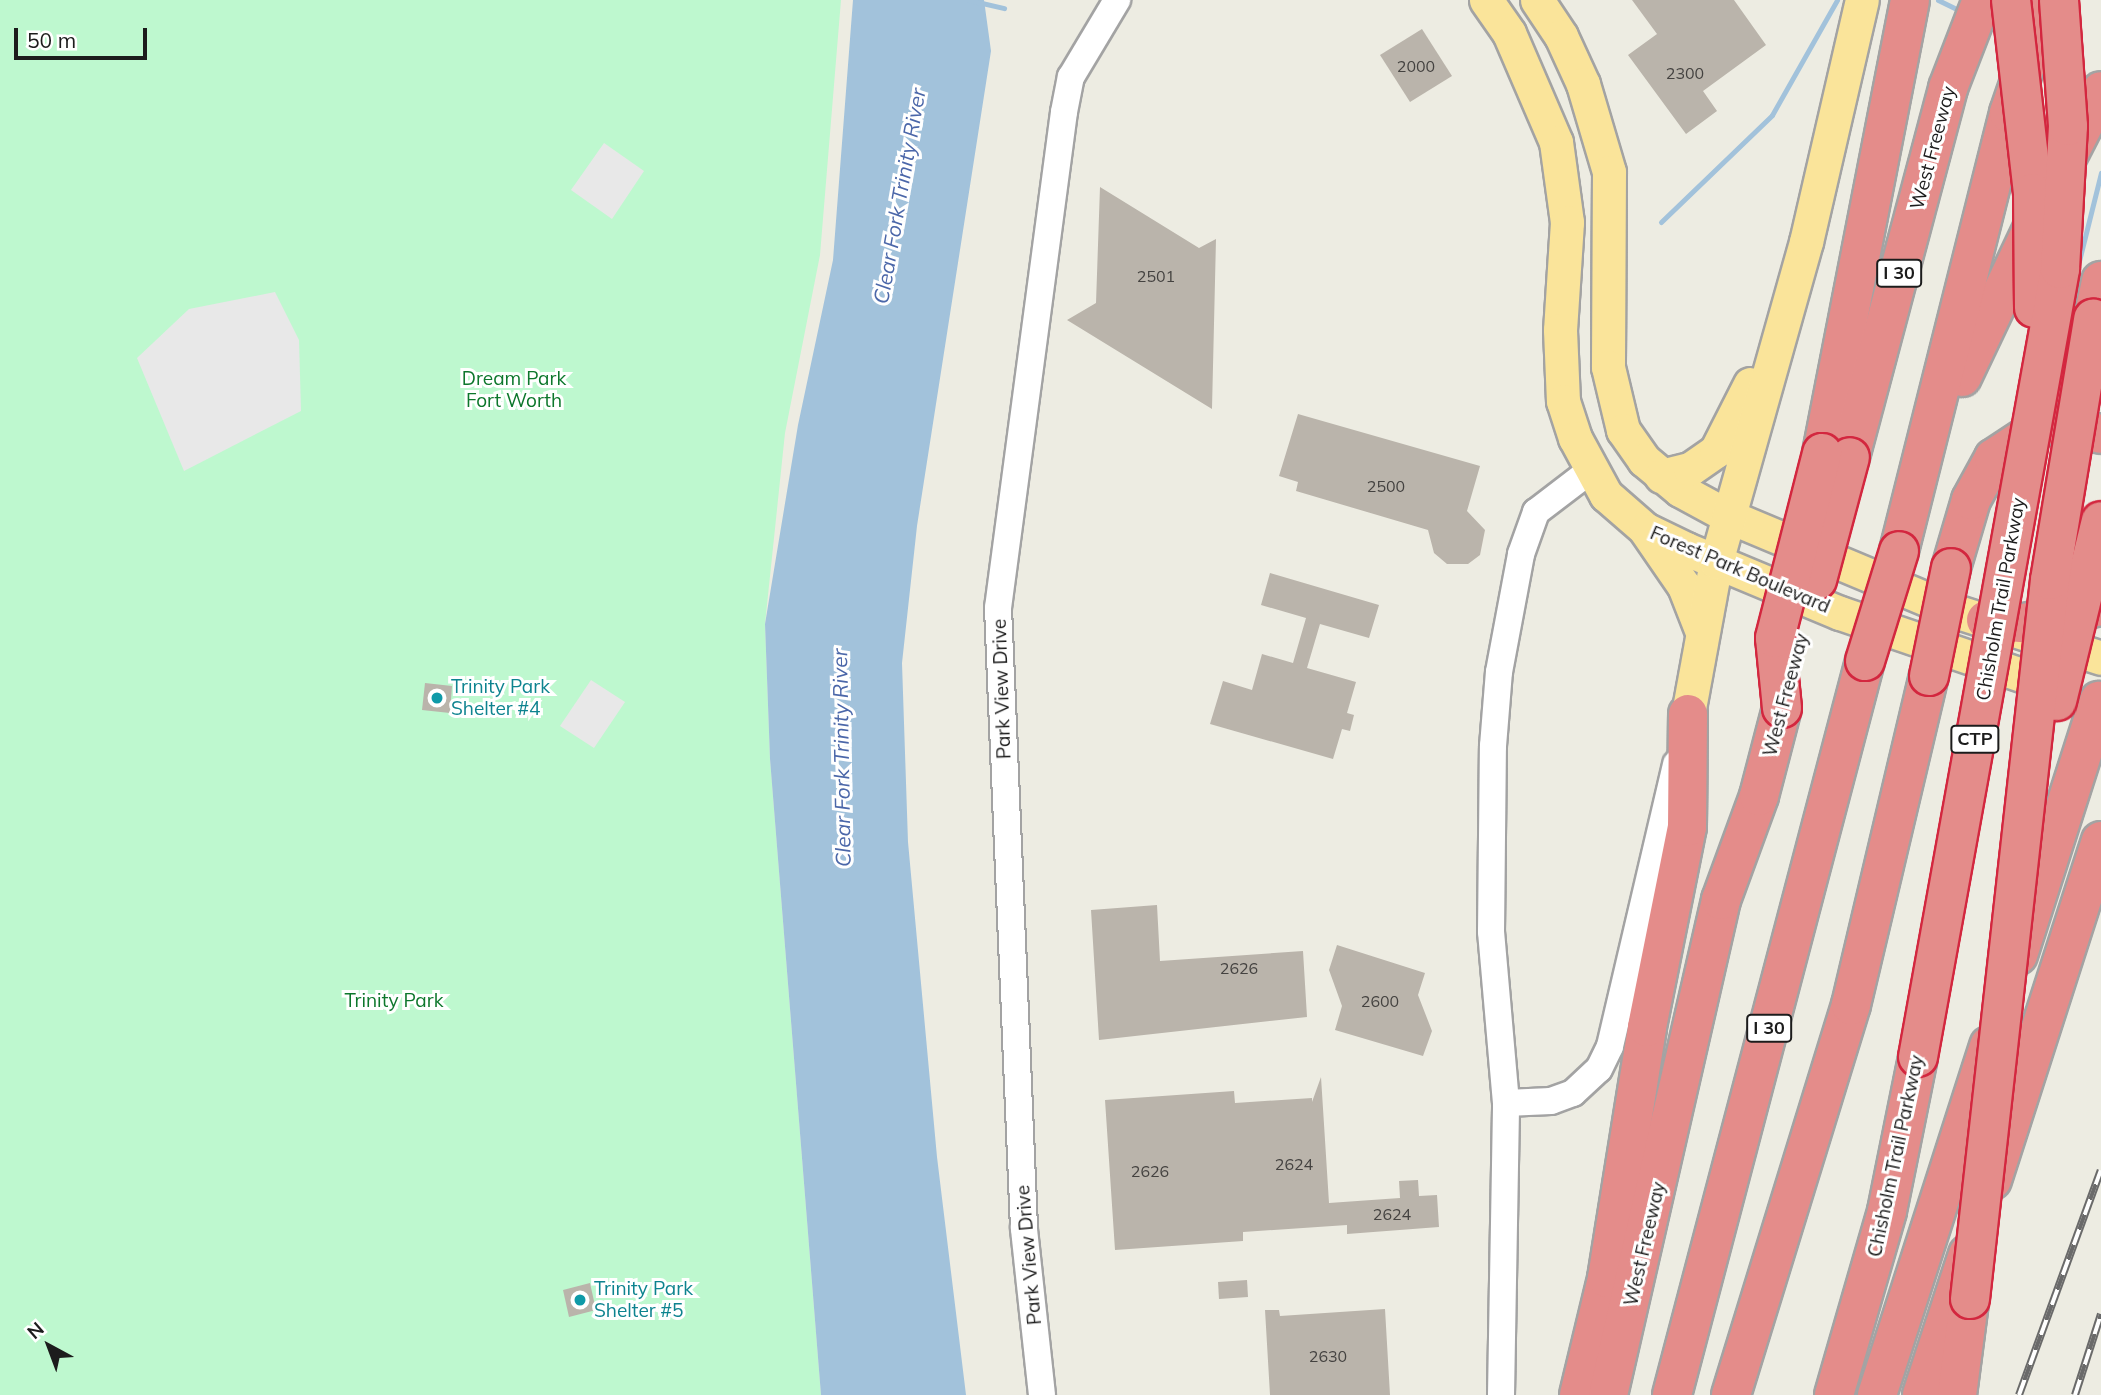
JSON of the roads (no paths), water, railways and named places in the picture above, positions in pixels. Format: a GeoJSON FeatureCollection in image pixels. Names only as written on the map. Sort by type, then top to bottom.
{"type":"FeatureCollection","features":[{"type":"Feature","properties":{"kind":"highway"},"geometry":{"type":"LineString","coordinates":[[1836,455],[1910,0]]}},
{"type":"Feature","properties":{"kind":"highway","name":"West Freeway"},"geometry":{"type":"LineString","coordinates":[[1608,1395],[1721,900],[1759,796],[1782,708],[1836,455],[1948,88],[1982,0]]}},
{"type":"Feature","properties":{"kind":"highway"},"geometry":{"type":"LineString","coordinates":[[2011,0],[2034,216],[2033,422]]}},
{"type":"Feature","properties":{"kind":"highway","name":"I 30"},"geometry":{"type":"LineString","coordinates":[[1672,1395],[1865,662],[1927,448],[2009,113],[2048,0]]}},
{"type":"Feature","properties":{"kind":"highway","name":"Chisholm Trail Parkway"},"geometry":{"type":"LineString","coordinates":[[1834,1395],[1887,1211],[1918,1057],[2060,270],[2067,201],[2068,127],[2059,0]]}},
{"type":"Feature","properties":{"kind":"highway"},"geometry":{"type":"LineString","coordinates":[[1927,448],[2101,91]]}},
{"type":"Feature","properties":{"kind":"highway"},"geometry":{"type":"LineString","coordinates":[[1957,1395],[2023,839],[2054,548],[2101,281]]}},
{"type":"Feature","properties":{"kind":"highway"},"geometry":{"type":"LineString","coordinates":[[1731,1395],[1851,1005],[1929,676],[1951,568],[1971,500],[1994,458],[2047,423],[2101,434]]}},
{"type":"Feature","properties":{"kind":"highway"},"geometry":{"type":"LineString","coordinates":[[2023,839],[2101,521]]}},
{"type":"Feature","properties":{"kind":"highway"},"geometry":{"type":"LineString","coordinates":[[1986,620],[2024,623],[2101,606]]}},
{"type":"Feature","properties":{"kind":"highway"},"geometry":{"type":"LineString","coordinates":[[2034,680],[2065,716],[2080,759]]}},
{"type":"Feature","properties":{"kind":"highway"},"geometry":{"type":"LineString","coordinates":[[1877,1395],[2100,699]]}},
{"type":"Feature","properties":{"kind":"highway"},"geometry":{"type":"LineString","coordinates":[[1579,1395],[1607,1278],[1647,1027],[1687,827],[1688,714]]}},
{"type":"Feature","properties":{"kind":"highway"},"geometry":{"type":"LineString","coordinates":[[1922,1395],[2101,841]]}},
{"type":"Feature","properties":{"kind":"main road","name":"Forest Park Boulevard"},"geometry":{"type":"LineString","coordinates":[[1486,0],[1509,33],[1558,155],[1567,222],[1560,330],[1563,401],[1591,470],[1606,495],[1645,529],[1716,562],[1840,613],[2034,680],[2100,699]]}},
{"type":"Feature","properties":{"kind":"main road"},"geometry":{"type":"LineString","coordinates":[[1688,714],[1716,562],[1807,242],[1862,0]]}},
{"type":"Feature","properties":{"kind":"main road"},"geometry":{"type":"LineString","coordinates":[[1509,33],[1541,7],[1583,84],[1609,172],[1611,271],[1607,346],[1614,402],[1633,447],[1661,476],[1728,516],[1986,620],[2101,658]]}},
{"type":"Feature","properties":{"kind":"main road"},"geometry":{"type":"LineString","coordinates":[[1661,476],[1705,461],[1728,432],[1807,242]]}},
{"type":"Feature","properties":{"kind":"main road"},"geometry":{"type":"LineString","coordinates":[[1645,529],[1684,586],[1702,632]]}},
{"type":"Feature","properties":{"kind":"street","name":"Park View Drive"},"geometry":{"type":"LineString","coordinates":[[1042,1395],[1024,1228],[998,608],[1063,112],[1071,77],[1117,0]]}},
{"type":"Feature","properties":{"kind":"street"},"geometry":{"type":"LineString","coordinates":[[1501,1395],[1506,1103],[1491,932],[1493,746],[1499,672],[1521,554],[1536,512],[1591,470]]}},
{"type":"Feature","properties":{"kind":"street"},"geometry":{"type":"LineString","coordinates":[[1506,1103],[1551,1101],[1573,1093],[1604,1058],[1688,714]]}},
{"type":"Feature","properties":{"kind":"water","name":"Clear Fork Trinity River"},"geometry":{"type":"Polygon","coordinates":[[[853,0],[984,0],[991,51],[917,526],[902,663],[908,842],[937,1157],[966,1395],[821,1395],[770,759],[765,624],[798,425],[833,260],[853,0]]]}},
{"type":"Feature","properties":{"kind":"waterway"},"geometry":{"type":"LineString","coordinates":[[969,0],[1004,8]]}},
{"type":"Feature","properties":{"kind":"waterway"},"geometry":{"type":"LineString","coordinates":[[1661,222],[1772,115],[1837,0]]}},
{"type":"Feature","properties":{"kind":"waterway"},"geometry":{"type":"LineString","coordinates":[[1938,0],[1963,12]]}},
{"type":"Feature","properties":{"kind":"waterway"},"geometry":{"type":"LineString","coordinates":[[2079,261],[2101,173]]}},
{"type":"Feature","properties":{"kind":"railway"},"geometry":{"type":"LineString","coordinates":[[2019,1395],[2101,1170]]}},
{"type":"Feature","properties":{"kind":"railway"},"geometry":{"type":"LineString","coordinates":[[2075,1395],[2101,1314]]}},
{"type":"Feature","properties":{"kind":"place","name":"Trinity Park Shelter #4"},"geometry":{"type":"Point","coordinates":[437,698]}},
{"type":"Feature","properties":{"kind":"place","name":"Trinity Park Shelter #5"},"geometry":{"type":"Point","coordinates":[580,1300]}},
{"type":"Feature","properties":{"kind":"park label","name":"Dream Park Fort Worth"},"geometry":{"type":"Point","coordinates":[514,390]}},
{"type":"Feature","properties":{"kind":"park label","name":"Trinity Park"},"geometry":{"type":"Point","coordinates":[394,1001]}}]}
